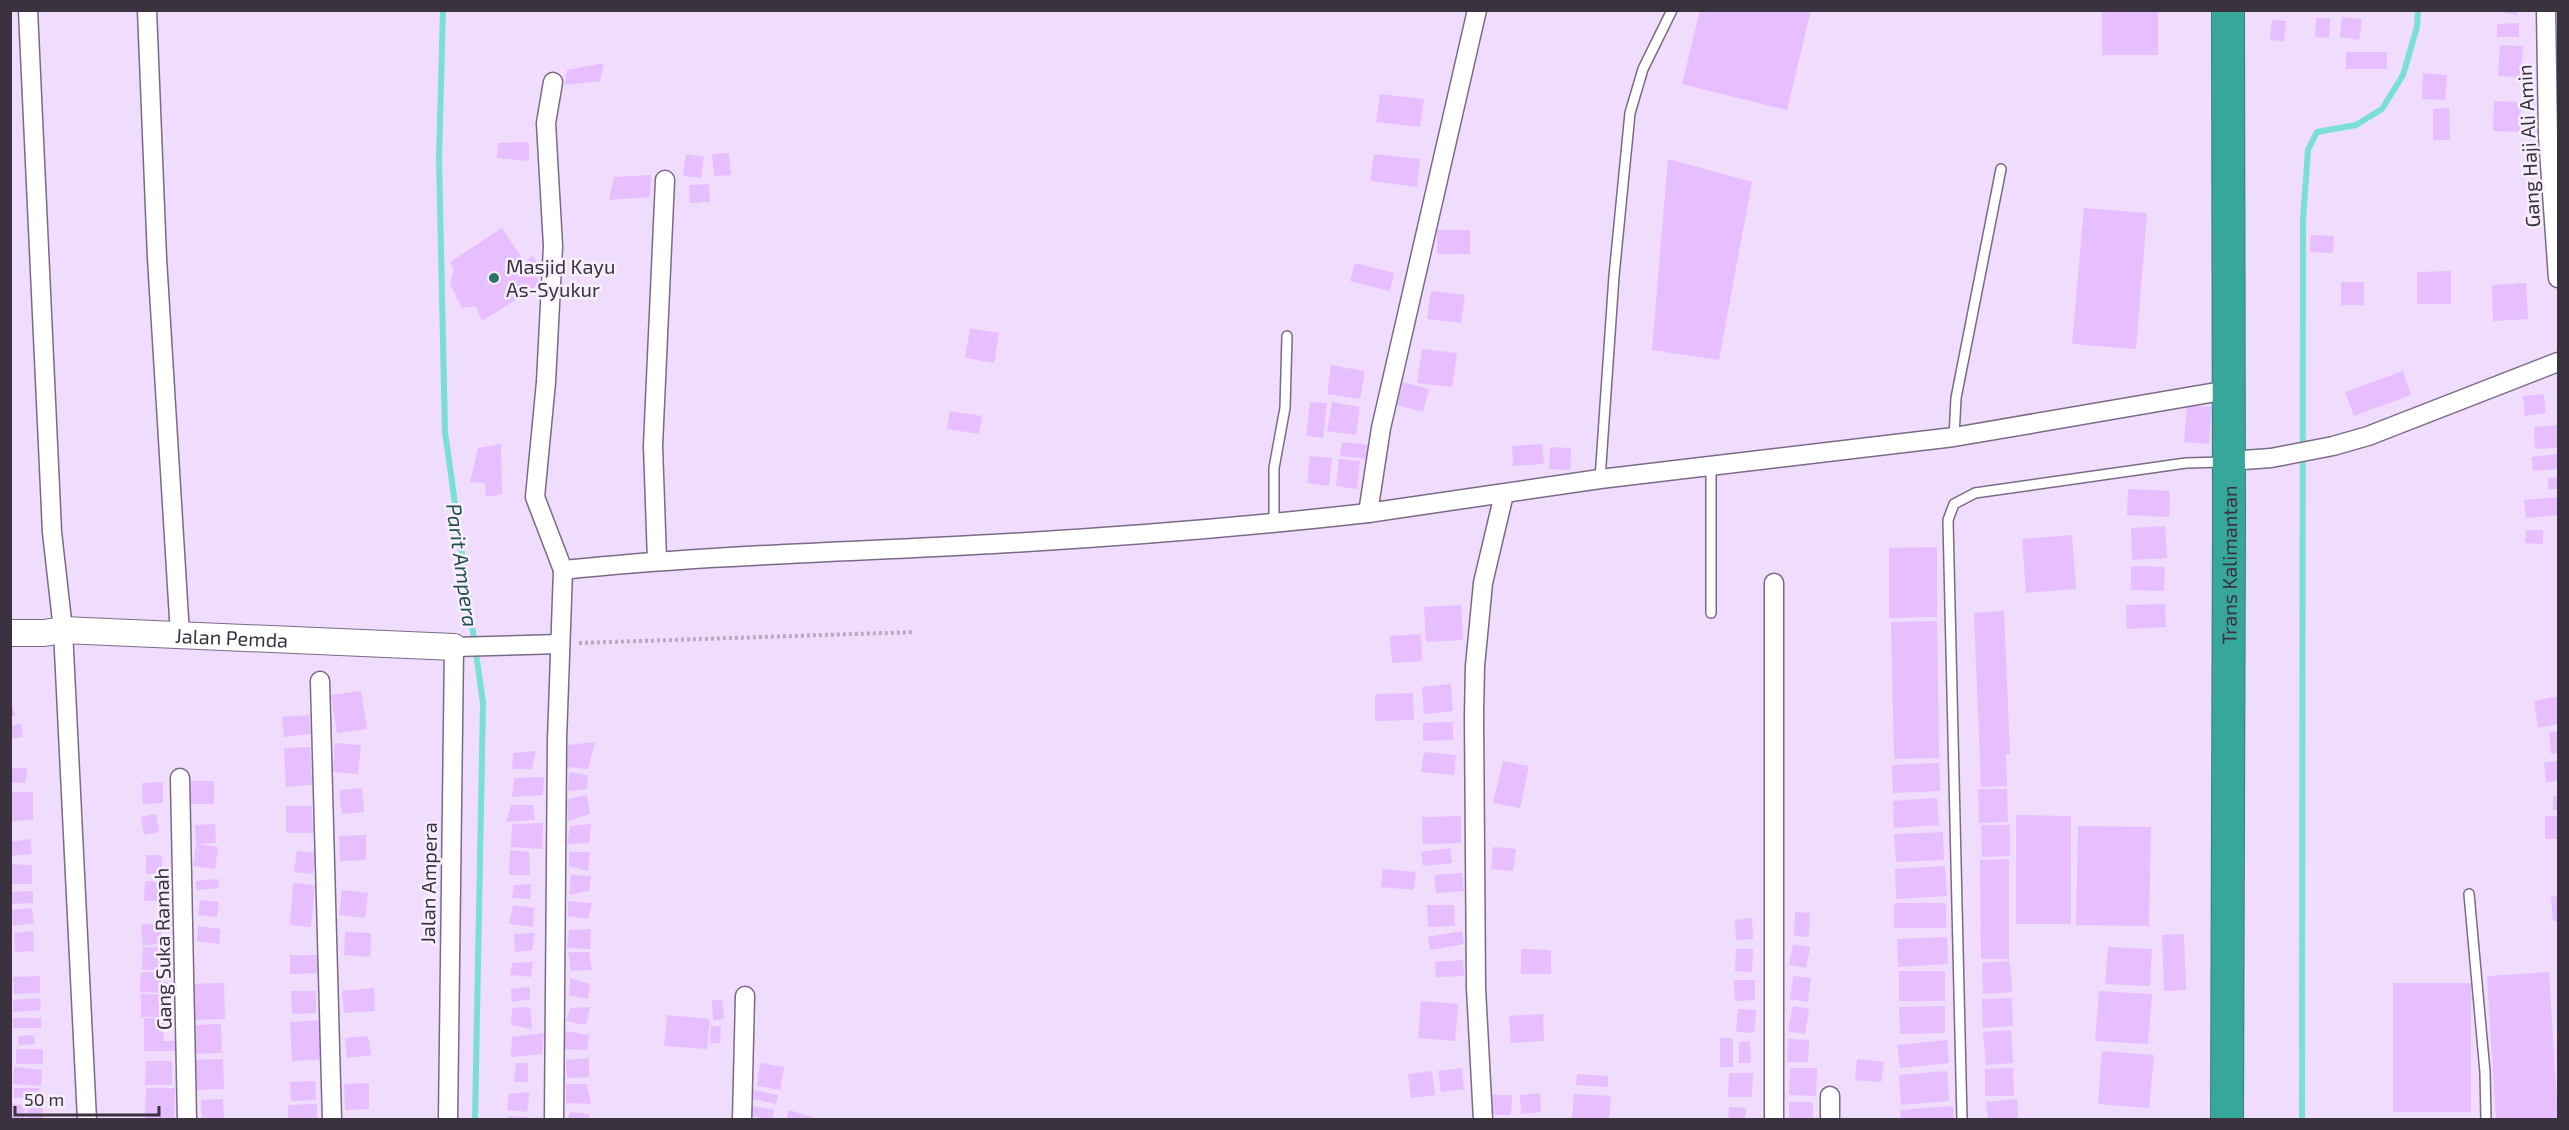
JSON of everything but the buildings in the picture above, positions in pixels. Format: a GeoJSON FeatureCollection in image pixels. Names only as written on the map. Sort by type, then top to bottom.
{"type":"FeatureCollection","features":[{"type":"Feature","properties":{"kind":"highway","name":"Trans Kalimantan"},"geometry":{"type":"LineString","coordinates":[[2227,1119],[2228,10]]}},
{"type":"Feature","properties":{"kind":"street"},"geometry":{"type":"LineString","coordinates":[[28,10],[52,532],[63,630],[87,1119]]}},
{"type":"Feature","properties":{"kind":"street"},"geometry":{"type":"LineString","coordinates":[[147,10],[157,258],[180,635]]}},
{"type":"Feature","properties":{"kind":"street"},"geometry":{"type":"LineString","coordinates":[[1368,513],[1381,428],[1477,10]]}},
{"type":"Feature","properties":{"kind":"street","name":"Gang Haji Ali Amin"},"geometry":{"type":"LineString","coordinates":[[2546,10],[2548,136],[2559,278]]}},
{"type":"Feature","properties":{"kind":"street"},"geometry":{"type":"LineString","coordinates":[[553,82],[546,123],[554,246],[546,382],[535,497],[563,570],[556,752],[554,1119]]}},
{"type":"Feature","properties":{"kind":"street"},"geometry":{"type":"LineString","coordinates":[[657,560],[654,436],[665,180]]}},
{"type":"Feature","properties":{"kind":"street"},"geometry":{"type":"LineString","coordinates":[[2229,461],[2301,453],[2368,436],[2559,362]]}},
{"type":"Feature","properties":{"kind":"street"},"geometry":{"type":"LineString","coordinates":[[563,570],[657,560],[994,544],[1274,524],[1368,513],[1600,479],[1711,468],[1954,437],[2228,390]]}},
{"type":"Feature","properties":{"kind":"street"},"geometry":{"type":"LineString","coordinates":[[1483,1119],[1476,988],[1475,666],[1484,583],[1504,494]]}},
{"type":"Feature","properties":{"kind":"street"},"geometry":{"type":"LineString","coordinates":[[1773,1119],[1774,583]]}},
{"type":"Feature","properties":{"kind":"street","name":"Jalan Pemda"},"geometry":{"type":"LineString","coordinates":[[10,633],[44,633],[63,630],[180,635],[457,653]]}},
{"type":"Feature","properties":{"kind":"street"},"geometry":{"type":"LineString","coordinates":[[457,653],[493,645],[560,644]]}},
{"type":"Feature","properties":{"kind":"street","name":"Jalan Ampera"},"geometry":{"type":"LineString","coordinates":[[448,1119],[457,653]]}},
{"type":"Feature","properties":{"kind":"street"},"geometry":{"type":"LineString","coordinates":[[320,681],[332,1119]]}},
{"type":"Feature","properties":{"kind":"street","name":"Gang Suka Ramah"},"geometry":{"type":"LineString","coordinates":[[180,778],[187,1119]]}},
{"type":"Feature","properties":{"kind":"street"},"geometry":{"type":"LineString","coordinates":[[742,1119],[745,996]]}},
{"type":"Feature","properties":{"kind":"street"},"geometry":{"type":"LineString","coordinates":[[1830,1096],[1830,1119]]}},
{"type":"Feature","properties":{"kind":"lane"},"geometry":{"type":"LineString","coordinates":[[1600,479],[1614,276],[1630,113],[1643,69],[1672,10]]}},
{"type":"Feature","properties":{"kind":"lane"},"geometry":{"type":"LineString","coordinates":[[1954,437],[1956,398],[2001,169]]}},
{"type":"Feature","properties":{"kind":"lane"},"geometry":{"type":"LineString","coordinates":[[1274,524],[1274,468],[1285,408],[1287,336]]}},
{"type":"Feature","properties":{"kind":"lane"},"geometry":{"type":"LineString","coordinates":[[1962,1119],[1948,520],[1954,504],[1975,493],[2186,463],[2229,461]]}},
{"type":"Feature","properties":{"kind":"lane"},"geometry":{"type":"LineString","coordinates":[[1711,468],[1711,613]]}},
{"type":"Feature","properties":{"kind":"lane"},"geometry":{"type":"LineString","coordinates":[[2469,894],[2485,1072],[2486,1119]]}},
{"type":"Feature","properties":{"kind":"path"},"geometry":{"type":"LineString","coordinates":[[560,644],[915,632]]}},
{"type":"Feature","properties":{"kind":"waterway","name":"Parit Ampera"},"geometry":{"type":"LineString","coordinates":[[443,10],[439,158],[445,432],[483,703],[475,1120]]}},
{"type":"Feature","properties":{"kind":"waterway"},"geometry":{"type":"LineString","coordinates":[[2302,1120],[2303,220],[2308,150],[2317,132],[2356,125],[2382,109],[2403,75],[2417,27],[2418,10]]}},
{"type":"Feature","properties":{"kind":"place","name":"Masjid Kayu As-Syukur"},"geometry":{"type":"Point","coordinates":[494,278]}}]}
